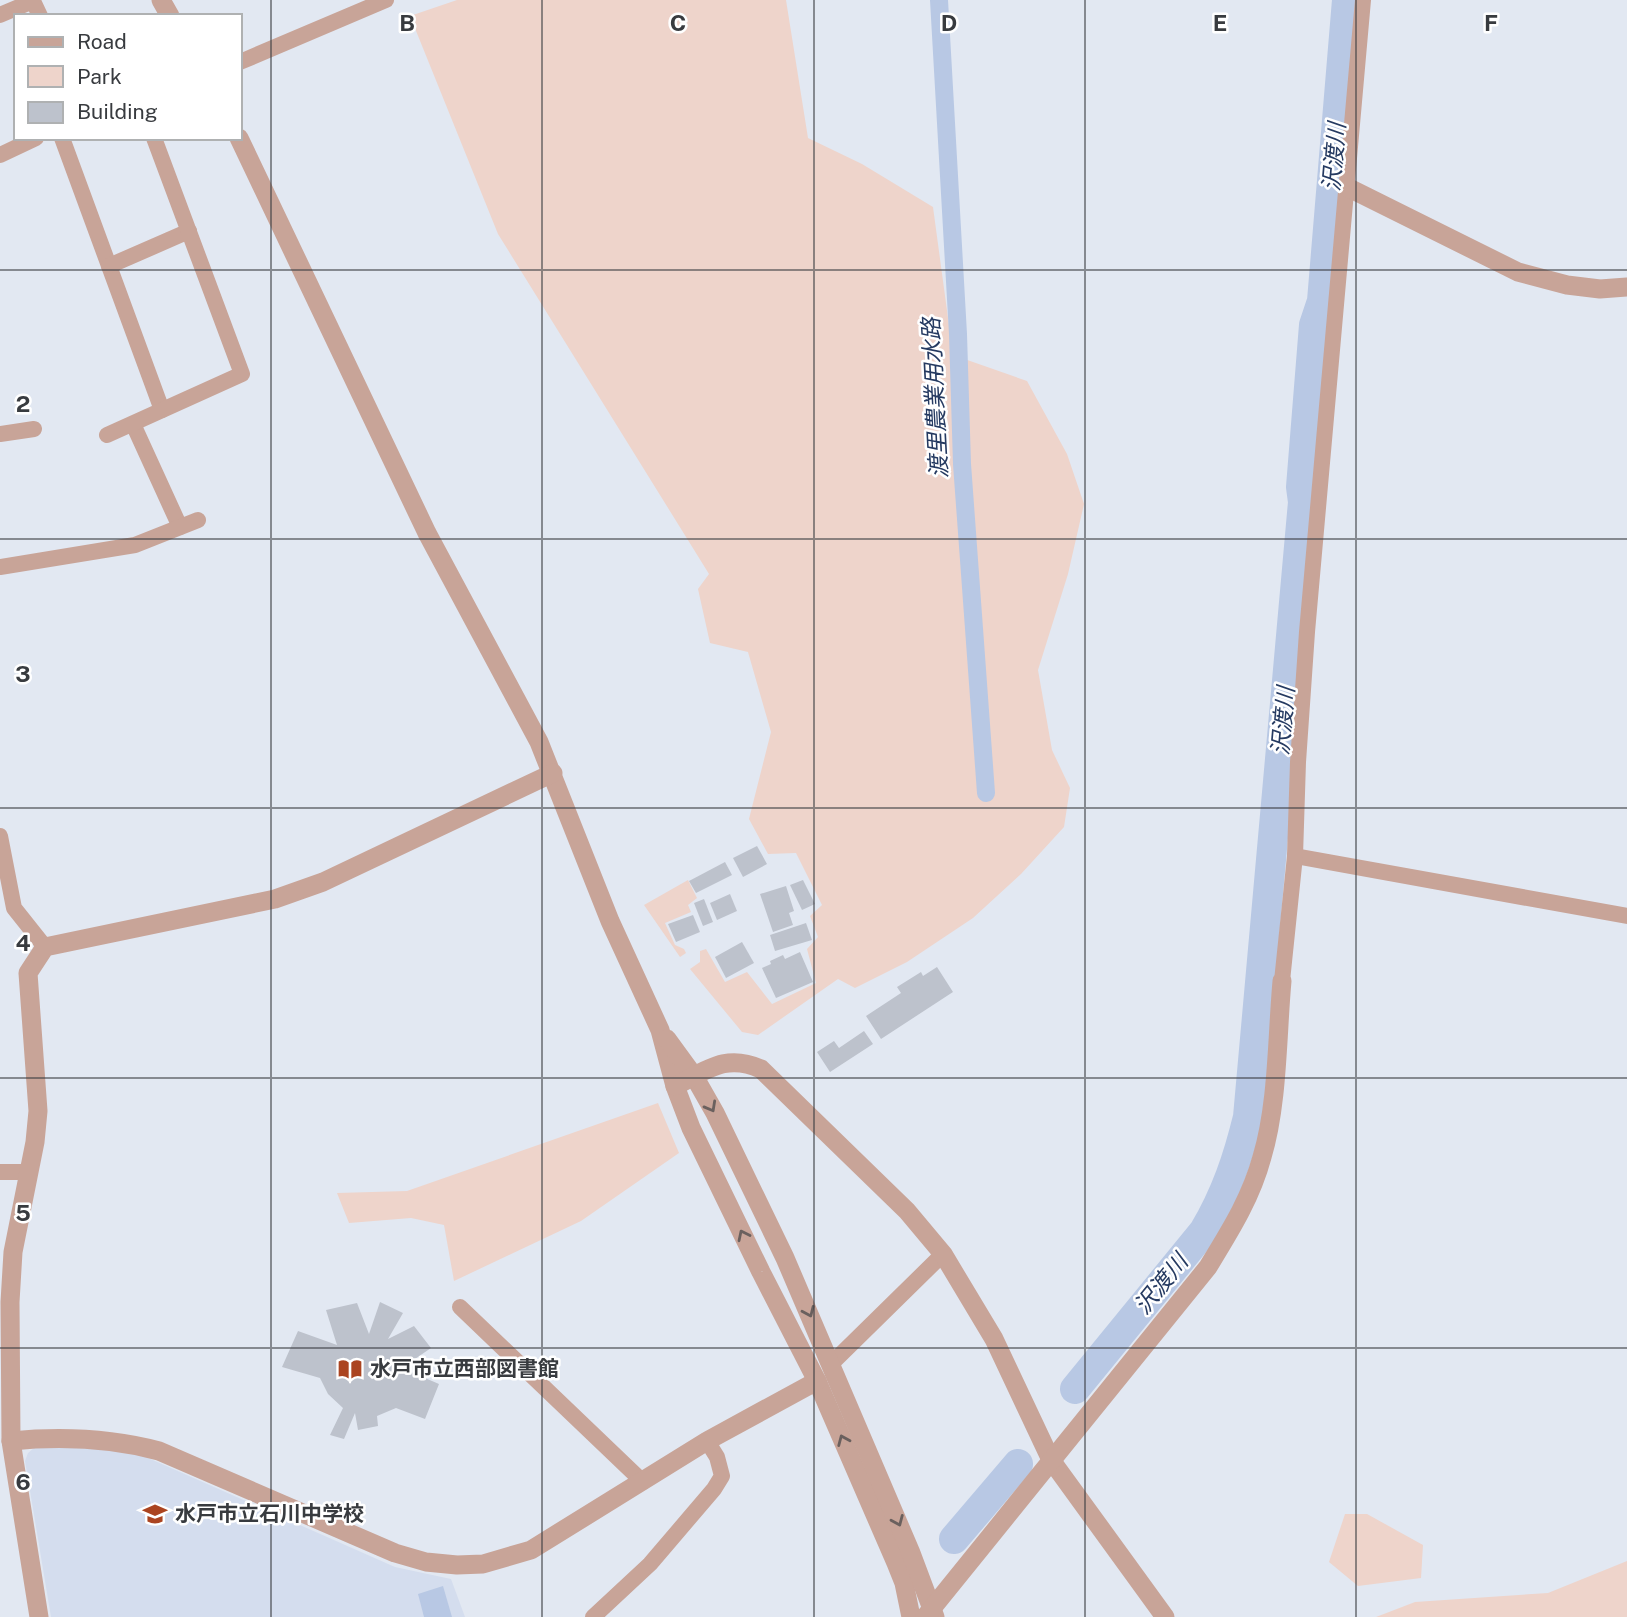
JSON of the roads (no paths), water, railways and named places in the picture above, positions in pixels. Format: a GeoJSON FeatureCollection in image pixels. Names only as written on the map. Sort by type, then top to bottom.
{"type":"FeatureCollection","features":[{"type":"Feature","properties":{"kind":"street"},"geometry":{"type":"LineString","coordinates":[[242,61],[386,0]]}},
{"type":"Feature","properties":{"kind":"street"},"geometry":{"type":"LineString","coordinates":[[931,1614],[1051,1460],[1208,1267],[1238,1220],[1263,1156],[1270,1118],[1295,856],[1307,632],[1363,0]]}},
{"type":"Feature","properties":{"kind":"street"},"geometry":{"type":"LineString","coordinates":[[0,15],[36,6]]}},
{"type":"Feature","properties":{"kind":"street"},"geometry":{"type":"LineString","coordinates":[[0,155],[32,140]]}},
{"type":"Feature","properties":{"kind":"street"},"geometry":{"type":"LineString","coordinates":[[63,140],[162,410]]}},
{"type":"Feature","properties":{"kind":"street"},"geometry":{"type":"LineString","coordinates":[[107,435],[242,374],[155,140]]}},
{"type":"Feature","properties":{"kind":"street"},"geometry":{"type":"LineString","coordinates":[[240,140],[427,533],[539,742],[610,921],[660,1030],[675,1086],[691,1128],[817,1381],[904,1583],[911,1617]]}},
{"type":"Feature","properties":{"kind":"street"},"geometry":{"type":"LineString","coordinates":[[1347,187],[1518,272],[1567,285],[1600,289],[1627,287]]}},
{"type":"Feature","properties":{"kind":"street"},"geometry":{"type":"LineString","coordinates":[[109,266],[188,231]]}},
{"type":"Feature","properties":{"kind":"street"},"geometry":{"type":"LineString","coordinates":[[133,424],[180,527]]}},
{"type":"Feature","properties":{"kind":"street"},"geometry":{"type":"LineString","coordinates":[[0,434],[34,429]]}},
{"type":"Feature","properties":{"kind":"street"},"geometry":{"type":"LineString","coordinates":[[0,567],[135,545],[198,520]]}},
{"type":"Feature","properties":{"kind":"street"},"geometry":{"type":"LineString","coordinates":[[39,1617],[6,1441],[13,1252],[35,1142],[38,1111],[28,973],[45,947],[275,899],[323,882],[553,773]]}},
{"type":"Feature","properties":{"kind":"street"},"geometry":{"type":"LineString","coordinates":[[0,835],[7,909],[45,947]]}},
{"type":"Feature","properties":{"kind":"street"},"geometry":{"type":"LineString","coordinates":[[1295,856],[1627,916]]}},
{"type":"Feature","properties":{"kind":"street"},"geometry":{"type":"LineString","coordinates":[[660,1030],[694,1076],[715,1113],[785,1258],[831,1364],[931,1614]]}},
{"type":"Feature","properties":{"kind":"street"},"geometry":{"type":"LineString","coordinates":[[675,1086],[735,1060],[761,1069],[907,1211],[943,1254],[994,1339],[1051,1460],[1165,1617]]}},
{"type":"Feature","properties":{"kind":"street"},"geometry":{"type":"LineString","coordinates":[[0,1172],[29,1172]]}},
{"type":"Feature","properties":{"kind":"street"},"geometry":{"type":"LineString","coordinates":[[831,1364],[943,1254]]}},
{"type":"Feature","properties":{"kind":"street"},"geometry":{"type":"LineString","coordinates":[[460,1307],[643,1482]]}},
{"type":"Feature","properties":{"kind":"street"},"geometry":{"type":"LineString","coordinates":[[6,1441],[92,1438],[127,1442],[159,1451],[396,1553],[426,1562],[483,1564],[531,1550],[707,1441],[817,1381]]}},
{"type":"Feature","properties":{"kind":"street"},"geometry":{"type":"LineString","coordinates":[[593,1617],[650,1564],[714,1489],[722,1476],[717,1457],[707,1441]]}},
{"type":"Feature","properties":{"kind":"water"},"geometry":{"type":"Polygon","coordinates":[[[443,1586],[452,1617],[424,1617],[418,1594],[443,1586]]]}},
{"type":"Feature","properties":{"kind":"waterway","name":"渡里農業用水路"},"geometry":{"type":"LineString","coordinates":[[939,0],[958,334],[962,464],[986,793]]}},
{"type":"Feature","properties":{"kind":"waterway","name":"沢渡川"},"geometry":{"type":"LineString","coordinates":[[1075,1389],[1204,1231],[1230,1176],[1248,1117],[1303,502],[1301,487],[1314,325],[1322,301],[1347,0]]}},
{"type":"Feature","properties":{"kind":"waterway","name":"沢渡川"},"geometry":{"type":"LineString","coordinates":[[954,1539],[1018,1464]]}},
{"type":"Feature","properties":{"kind":"place","name":"水戸市立西部図書館"},"geometry":{"type":"Point","coordinates":[350,1369]}},
{"type":"Feature","properties":{"kind":"place","name":"水戸市立石川中学校"},"geometry":{"type":"Point","coordinates":[155,1514]}}]}
